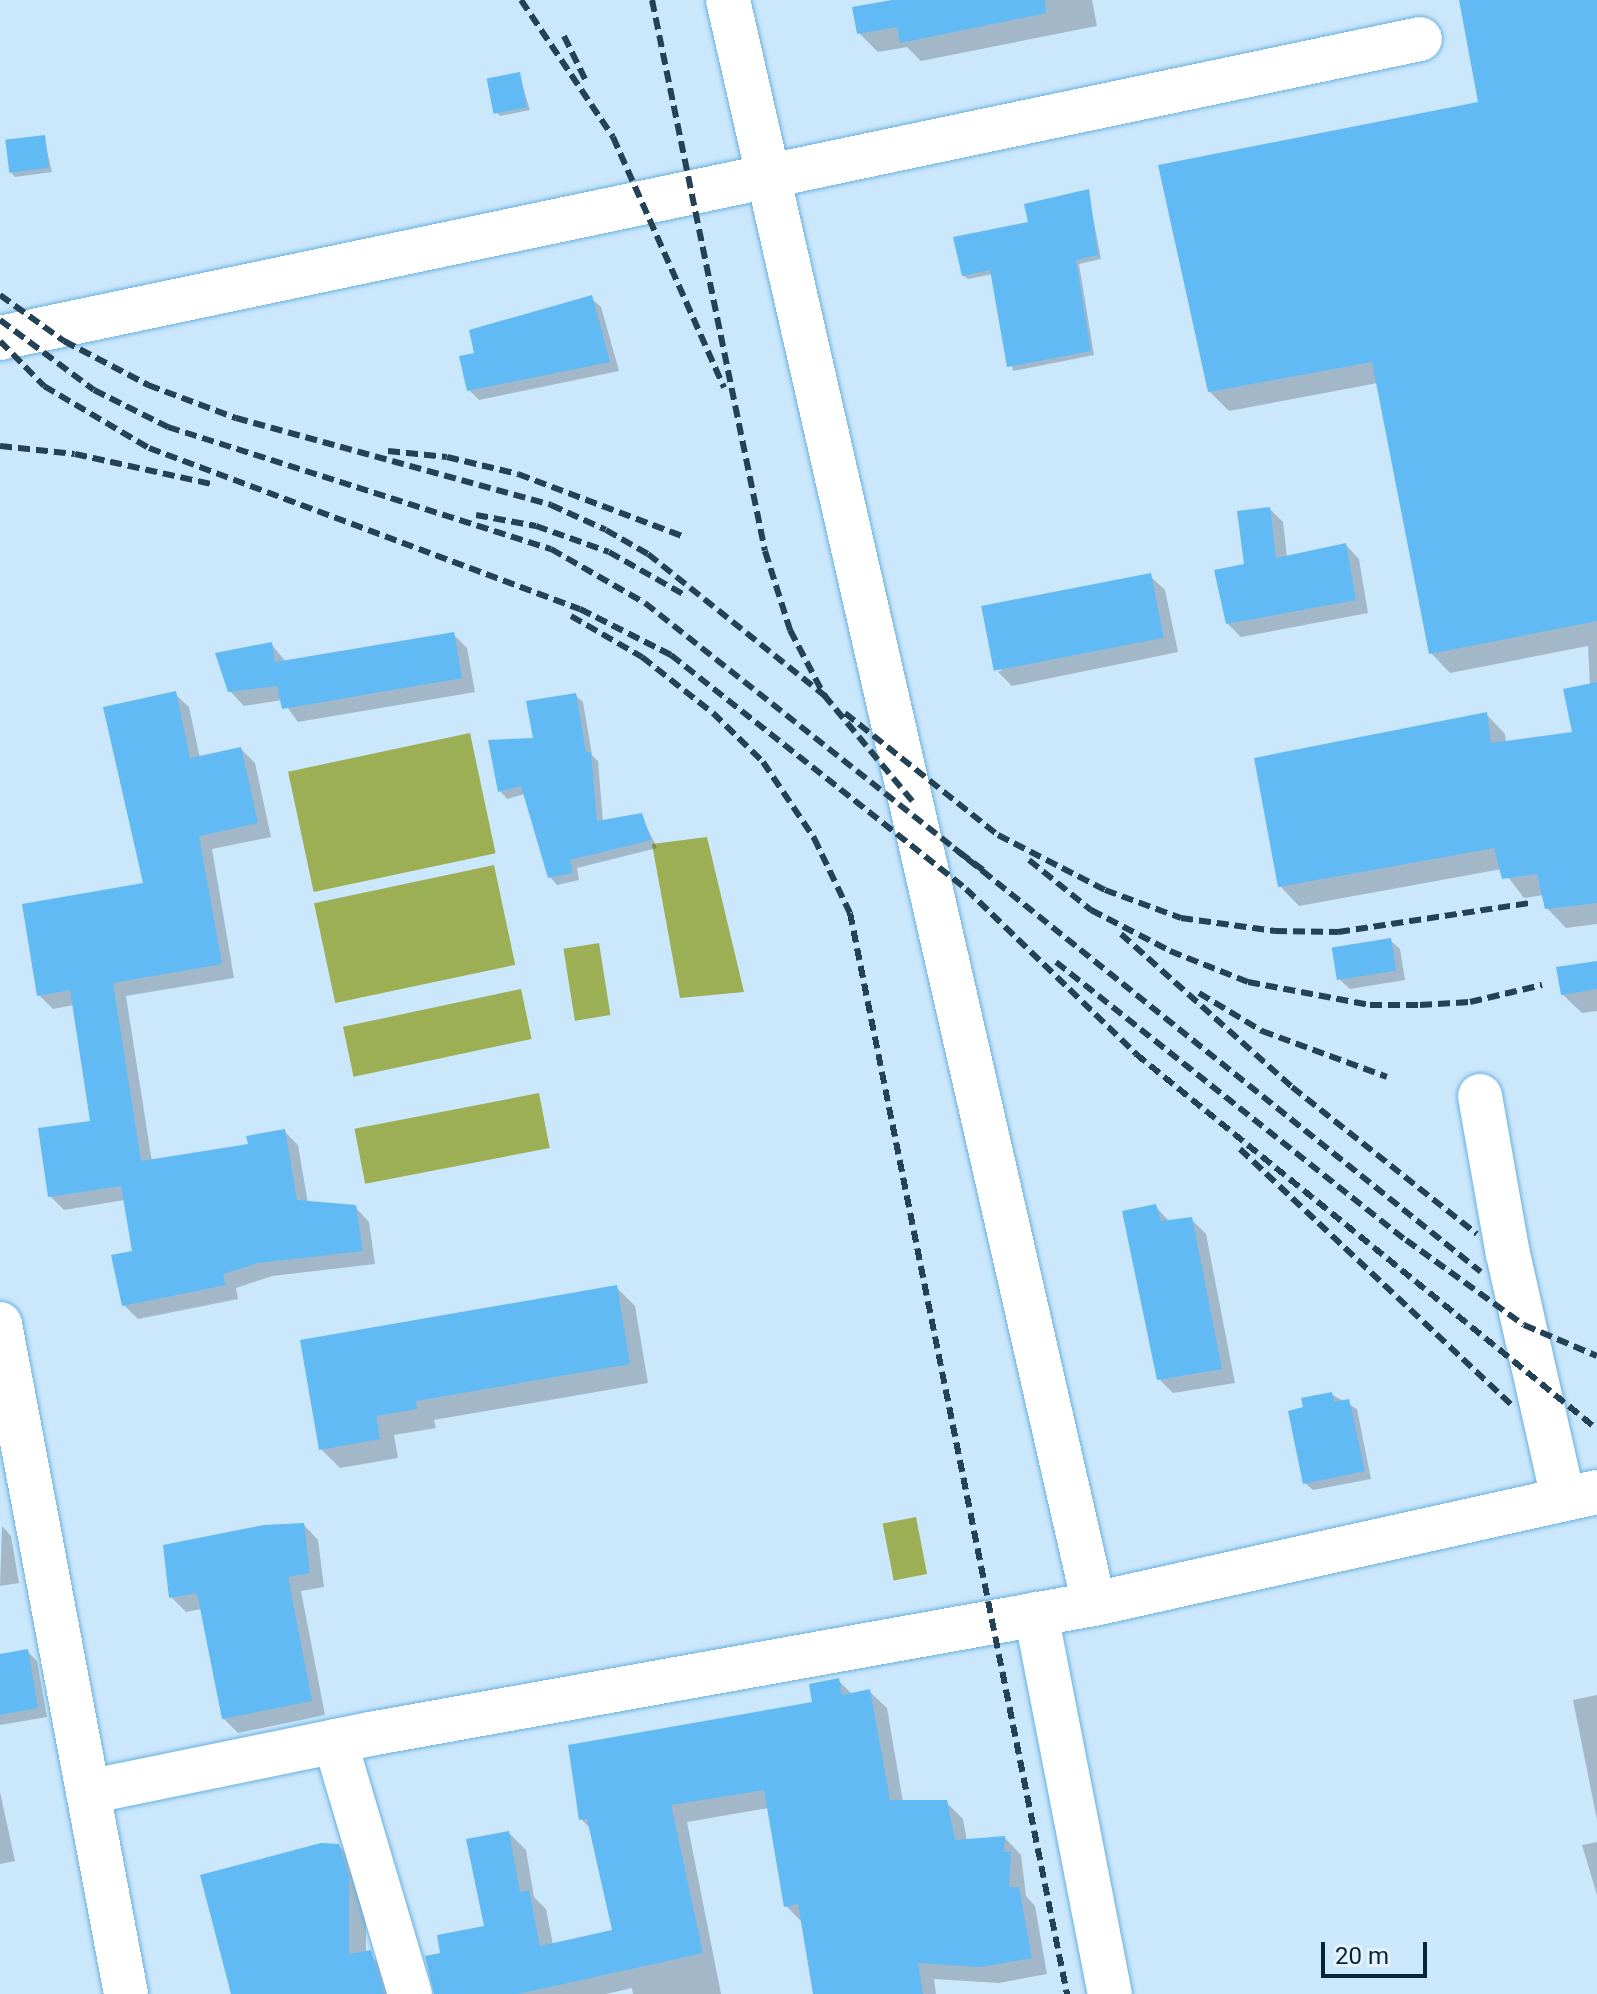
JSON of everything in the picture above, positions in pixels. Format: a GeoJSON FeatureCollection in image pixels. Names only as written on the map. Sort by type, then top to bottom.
{"type":"FeatureCollection","features":[{"type":"Feature","properties":{"kind":"lane"},"geometry":{"type":"LineString","coordinates":[[728,0],[1094,1604]]}},
{"type":"Feature","properties":{"kind":"lane"},"geometry":{"type":"LineString","coordinates":[[0,338],[1420,39]]}},
{"type":"Feature","properties":{"kind":"lane"},"geometry":{"type":"LineString","coordinates":[[88,1792],[335,1741],[1094,1604],[1580,1496],[1508,1254],[1480,1096]]}},
{"type":"Feature","properties":{"kind":"lane"},"geometry":{"type":"LineString","coordinates":[[0,1324],[126,1994]]}},
{"type":"Feature","properties":{"kind":"lane"},"geometry":{"type":"LineString","coordinates":[[1036,1614],[1110,1994]]}},
{"type":"Feature","properties":{"kind":"lane"},"geometry":{"type":"LineString","coordinates":[[335,1741],[410,1994]]}},
{"type":"Feature","properties":{"kind":"shaded area"},"geometry":{"type":"Polygon","coordinates":[[[470,733],[496,853],[314,892],[288,772],[470,733]]]}},
{"type":"Feature","properties":{"kind":"shaded area"},"geometry":{"type":"Polygon","coordinates":[[[707,837],[744,992],[680,998],[652,844],[707,837]]]}},
{"type":"Feature","properties":{"kind":"shaded area"},"geometry":{"type":"Polygon","coordinates":[[[494,865],[515,965],[335,1003],[314,903],[494,865]]]}},
{"type":"Feature","properties":{"kind":"shaded area"},"geometry":{"type":"Polygon","coordinates":[[[599,943],[610,1015],[575,1021],[563,949],[599,943]]]}},
{"type":"Feature","properties":{"kind":"shaded area"},"geometry":{"type":"Polygon","coordinates":[[[521,989],[532,1039],[354,1077],[343,1027],[521,989]]]}},
{"type":"Feature","properties":{"kind":"shaded area"},"geometry":{"type":"Polygon","coordinates":[[[539,1093],[550,1148],[365,1184],[354,1129],[539,1093]]]}},
{"type":"Feature","properties":{"kind":"shaded area"},"geometry":{"type":"Polygon","coordinates":[[[916,1517],[927,1574],[894,1580],[883,1523],[916,1517]]]}},
{"type":"Feature","properties":{"kind":"building"},"geometry":{"type":"Polygon","coordinates":[[[892,0],[1045,0],[1046,13],[900,43],[897,27],[857,34],[852,7],[892,0]]]}},
{"type":"Feature","properties":{"kind":"building"},"geometry":{"type":"Polygon","coordinates":[[[1459,0],[1597,0],[1597,621],[1429,654],[1372,362],[1208,392],[1158,165],[1478,102],[1459,0]]]}},
{"type":"Feature","properties":{"kind":"building"},"geometry":{"type":"Polygon","coordinates":[[[520,72],[527,107],[493,114],[487,78],[520,72]]]}},
{"type":"Feature","properties":{"kind":"building"},"geometry":{"type":"Polygon","coordinates":[[[45,135],[49,168],[9,173],[5,140],[45,135]]]}},
{"type":"Feature","properties":{"kind":"building"},"geometry":{"type":"Polygon","coordinates":[[[1089,189],[1098,255],[1076,260],[1091,351],[1007,367],[990,270],[962,276],[953,237],[1028,222],[1024,204],[1089,189]]]}},
{"type":"Feature","properties":{"kind":"building"},"geometry":{"type":"Polygon","coordinates":[[[592,295],[610,362],[467,391],[459,356],[474,353],[469,330],[592,295]]]}},
{"type":"Feature","properties":{"kind":"building"},"geometry":{"type":"Polygon","coordinates":[[[1270,507],[1276,558],[1346,543],[1356,600],[1226,624],[1214,570],[1244,564],[1237,511],[1270,507]]]}},
{"type":"Feature","properties":{"kind":"building"},"geometry":{"type":"Polygon","coordinates":[[[1151,573],[1164,638],[994,671],[981,606],[1151,573]]]}},
{"type":"Feature","properties":{"kind":"building"},"geometry":{"type":"Polygon","coordinates":[[[454,632],[462,678],[282,709],[277,686],[228,692],[215,653],[272,642],[275,662],[454,632]]]}},
{"type":"Feature","properties":{"kind":"building"},"geometry":{"type":"Polygon","coordinates":[[[1597,682],[1597,903],[1545,909],[1537,874],[1502,879],[1494,848],[1278,887],[1254,758],[1487,712],[1491,743],[1572,732],[1563,689],[1597,682]]]}},
{"type":"Feature","properties":{"kind":"building"},"geometry":{"type":"Polygon","coordinates":[[[176,691],[190,758],[241,747],[258,823],[199,836],[222,964],[113,983],[141,1161],[248,1144],[246,1136],[285,1129],[297,1200],[356,1205],[363,1251],[258,1263],[223,1274],[226,1285],[122,1306],[111,1255],[132,1251],[121,1186],[48,1197],[38,1128],[90,1121],[70,990],[37,996],[22,904],[143,883],[103,707],[176,691]]]}},
{"type":"Feature","properties":{"kind":"building"},"geometry":{"type":"Polygon","coordinates":[[[576,693],[586,752],[591,752],[597,821],[642,813],[651,840],[570,860],[573,873],[548,878],[521,786],[498,792],[488,740],[533,738],[526,701],[576,693]]]}},
{"type":"Feature","properties":{"kind":"building"},"geometry":{"type":"Polygon","coordinates":[[[1391,938],[1396,971],[1337,980],[1332,947],[1391,938]]]}},
{"type":"Feature","properties":{"kind":"building"},"geometry":{"type":"Polygon","coordinates":[[[1597,961],[1597,989],[1561,995],[1556,967],[1597,961]]]}},
{"type":"Feature","properties":{"kind":"building"},"geometry":{"type":"Polygon","coordinates":[[[1156,1204],[1161,1221],[1192,1217],[1222,1369],[1157,1380],[1122,1211],[1156,1204]]]}},
{"type":"Feature","properties":{"kind":"building"},"geometry":{"type":"Polygon","coordinates":[[[617,1285],[630,1364],[416,1401],[417,1409],[376,1416],[380,1439],[319,1450],[300,1340],[617,1285]]]}},
{"type":"Feature","properties":{"kind":"building"},"geometry":{"type":"Polygon","coordinates":[[[1332,1392],[1334,1402],[1349,1399],[1365,1471],[1303,1484],[1288,1411],[1303,1407],[1301,1398],[1332,1392]]]}},
{"type":"Feature","properties":{"kind":"building"},"geometry":{"type":"Polygon","coordinates":[[[304,1523],[310,1573],[288,1577],[312,1701],[222,1719],[197,1593],[169,1598],[163,1545],[264,1525],[304,1523]]]}},
{"type":"Feature","properties":{"kind":"building"},"geometry":{"type":"Polygon","coordinates":[[[28,1649],[38,1708],[0,1715],[0,1654],[28,1649]]]}},
{"type":"Feature","properties":{"kind":"building"},"geometry":{"type":"Polygon","coordinates":[[[839,1678],[842,1695],[870,1689],[890,1800],[947,1800],[955,1840],[1005,1836],[1004,1852],[1011,1852],[1009,1887],[1019,1887],[1032,1958],[981,1967],[918,1963],[923,1994],[813,1994],[798,1904],[784,1907],[764,1790],[671,1805],[703,1953],[518,1994],[434,1994],[425,1956],[440,1953],[437,1935],[484,1926],[466,1839],[509,1831],[520,1892],[529,1890],[540,1946],[612,1930],[587,1819],[579,1820],[568,1745],[812,1702],[809,1684],[839,1678]]]}},
{"type":"Feature","properties":{"kind":"building"},"geometry":{"type":"Polygon","coordinates":[[[321,1843],[339,1844],[349,1878],[349,1954],[371,1950],[384,1994],[231,1994],[200,1875],[321,1843]]]}},
{"type":"Feature","properties":{"kind":"railway"},"geometry":{"type":"LineString","coordinates":[[521,0],[613,137],[724,388]]}},
{"type":"Feature","properties":{"kind":"railway"},"geometry":{"type":"LineString","coordinates":[[652,0],[765,551],[790,630],[824,695],[914,803]]}},
{"type":"Feature","properties":{"kind":"railway"},"geometry":{"type":"LineString","coordinates":[[564,36],[585,79]]}},
{"type":"Feature","properties":{"kind":"railway"},"geometry":{"type":"LineString","coordinates":[[0,295],[64,341],[148,385],[236,418],[551,505],[606,530],[648,554],[829,699]]}},
{"type":"Feature","properties":{"kind":"railway"},"geometry":{"type":"LineString","coordinates":[[0,320],[94,390],[168,427],[551,549],[645,603],[954,848]]}},
{"type":"Feature","properties":{"kind":"railway"},"geometry":{"type":"LineString","coordinates":[[0,341],[44,386],[149,448],[580,609],[671,655],[966,889],[1136,1054],[1597,1429]]}},
{"type":"Feature","properties":{"kind":"railway"},"geometry":{"type":"LineString","coordinates":[[0,446],[75,454],[212,484]]}},
{"type":"Feature","properties":{"kind":"railway"},"geometry":{"type":"LineString","coordinates":[[388,451],[447,457],[518,474],[682,536]]}},
{"type":"Feature","properties":{"kind":"railway"},"geometry":{"type":"LineString","coordinates":[[476,515],[536,526],[609,552],[683,594]]}},
{"type":"Feature","properties":{"kind":"railway"},"geometry":{"type":"LineString","coordinates":[[571,616],[642,657],[713,713],[763,762],[814,838],[850,913],[1067,1994]]}},
{"type":"Feature","properties":{"kind":"railway"},"geometry":{"type":"LineString","coordinates":[[845,713],[998,835],[1105,890],[1181,918],[1275,931],[1338,932],[1529,903]]}},
{"type":"Feature","properties":{"kind":"railway"},"geometry":{"type":"LineString","coordinates":[[983,870],[954,848],[1481,1272]]}},
{"type":"Feature","properties":{"kind":"railway"},"geometry":{"type":"LineString","coordinates":[[1029,860],[1091,910],[1170,951],[1248,982],[1370,1005],[1470,1002],[1542,985]]}},
{"type":"Feature","properties":{"kind":"railway"},"geometry":{"type":"LineString","coordinates":[[1121,934],[1292,1087],[1477,1234]]}},
{"type":"Feature","properties":{"kind":"railway"},"geometry":{"type":"LineString","coordinates":[[1056,962],[1406,1240],[1524,1325],[1597,1356]]}},
{"type":"Feature","properties":{"kind":"railway"},"geometry":{"type":"LineString","coordinates":[[1199,993],[1262,1031],[1387,1077]]}},
{"type":"Feature","properties":{"kind":"railway"},"geometry":{"type":"LineString","coordinates":[[1240,1149],[1511,1404]]}}]}
